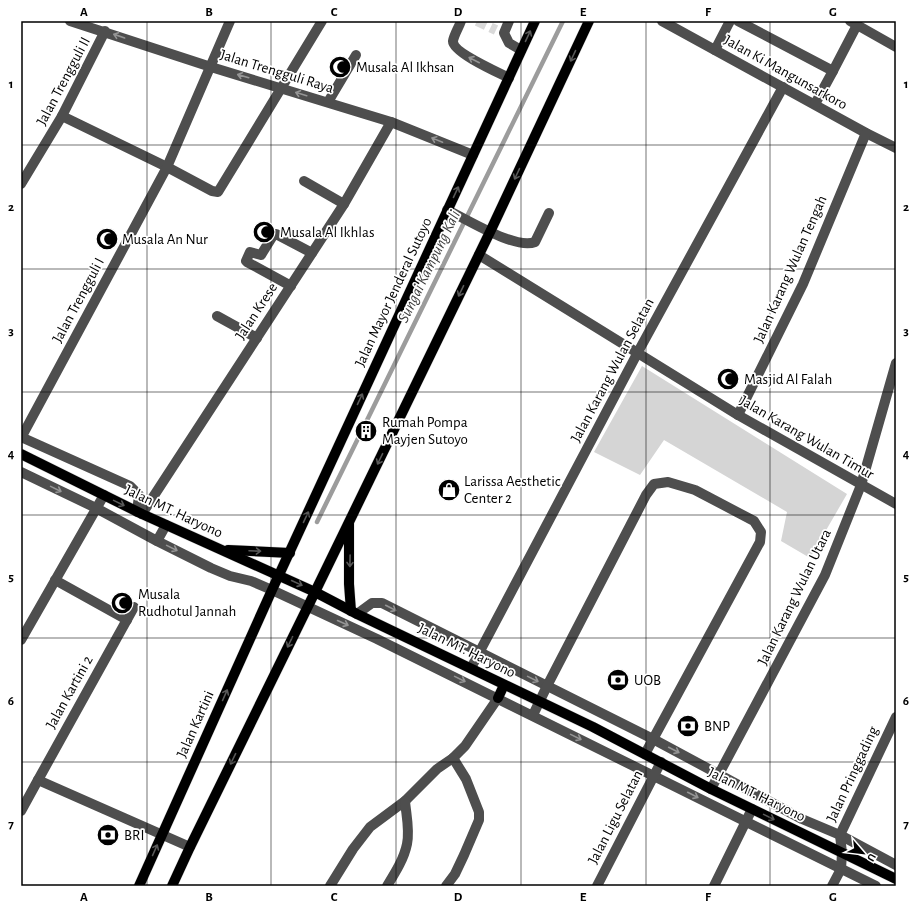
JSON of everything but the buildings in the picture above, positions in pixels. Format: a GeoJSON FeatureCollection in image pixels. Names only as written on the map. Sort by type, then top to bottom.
{"type":"FeatureCollection","features":[{"type":"Feature","properties":{"kind":"main road","name":"Jalan Mayor Jenderal Sutoyo"},"geometry":{"type":"LineString","coordinates":[[279,575],[535,21]]}},
{"type":"Feature","properties":{"kind":"main road"},"geometry":{"type":"LineString","coordinates":[[172,886],[479,255],[589,21]]}},
{"type":"Feature","properties":{"kind":"main road","name":"Jalan MT. Haryono"},"geometry":{"type":"LineString","coordinates":[[21,454],[140,513],[316,592],[354,612],[626,744],[711,789],[896,879]]}},
{"type":"Feature","properties":{"kind":"main road"},"geometry":{"type":"LineString","coordinates":[[349,522],[349,584],[354,612]]}},
{"type":"Feature","properties":{"kind":"main road"},"geometry":{"type":"LineString","coordinates":[[220,550],[290,553]]}},
{"type":"Feature","properties":{"kind":"main road","name":"Jalan Kartini"},"geometry":{"type":"LineString","coordinates":[[139,886],[279,575]]}},
{"type":"Feature","properties":{"kind":"main road"},"geometry":{"type":"LineString","coordinates":[[498,698],[504,685]]}},
{"type":"Feature","properties":{"kind":"street","name":"Jalan Trengguli Raya"},"geometry":{"type":"LineString","coordinates":[[70,21],[211,67],[390,122],[473,155]]}},
{"type":"Feature","properties":{"kind":"street","name":"Jalan Trengguli I"},"geometry":{"type":"LineString","coordinates":[[21,437],[167,167],[230,21]]}},
{"type":"Feature","properties":{"kind":"street"},"geometry":{"type":"LineString","coordinates":[[62,116],[167,167],[212,191],[218,192],[280,87],[322,21]]}},
{"type":"Feature","properties":{"kind":"street"},"geometry":{"type":"LineString","coordinates":[[461,21],[453,41],[454,46],[463,54],[509,78]]}},
{"type":"Feature","properties":{"kind":"street"},"geometry":{"type":"LineString","coordinates":[[509,21],[500,32],[509,43],[521,50]]}},
{"type":"Feature","properties":{"kind":"street","name":"Jalan Ki Mangunsarkoro"},"geometry":{"type":"LineString","coordinates":[[662,21],[896,148]]}},
{"type":"Feature","properties":{"kind":"street"},"geometry":{"type":"LineString","coordinates":[[715,50],[730,21]]}},
{"type":"Feature","properties":{"kind":"street"},"geometry":{"type":"LineString","coordinates":[[738,21],[834,71]]}},
{"type":"Feature","properties":{"kind":"street"},"geometry":{"type":"LineString","coordinates":[[815,104],[859,24],[896,47]]}},
{"type":"Feature","properties":{"kind":"street","name":"Jalan Trengguli II"},"geometry":{"type":"LineString","coordinates":[[21,184],[62,116],[105,32]]}},
{"type":"Feature","properties":{"kind":"street"},"geometry":{"type":"LineString","coordinates":[[328,102],[356,55]]}},
{"type":"Feature","properties":{"kind":"street","name":"Jalan Karang Wulan Selatan"},"geometry":{"type":"LineString","coordinates":[[471,668],[638,352],[783,87]]}},
{"type":"Feature","properties":{"kind":"street","name":"Jalan Krese"},"geometry":{"type":"LineString","coordinates":[[140,513],[257,338],[344,204],[390,122]]}},
{"type":"Feature","properties":{"kind":"street","name":"Jalan Karang Wulan Tengah"},"geometry":{"type":"LineString","coordinates":[[738,415],[803,284],[866,133]]}},
{"type":"Feature","properties":{"kind":"street"},"geometry":{"type":"LineString","coordinates":[[304,181],[344,204]]}},
{"type":"Feature","properties":{"kind":"street"},"geometry":{"type":"LineString","coordinates":[[447,210],[462,216],[490,232],[506,239],[525,243],[535,242],[549,213]]}},
{"type":"Feature","properties":{"kind":"street"},"geometry":{"type":"LineString","coordinates":[[291,286],[246,262],[250,252],[261,255],[274,234],[276,234],[312,253]]}},
{"type":"Feature","properties":{"kind":"street","name":"Jalan Karang Wulan Timur"},"geometry":{"type":"LineString","coordinates":[[479,255],[738,415],[896,504]]}},
{"type":"Feature","properties":{"kind":"street"},"geometry":{"type":"LineString","coordinates":[[216,316],[257,338]]}},
{"type":"Feature","properties":{"kind":"street","name":"Jalan Karang Wulan Utara"},"geometry":{"type":"LineString","coordinates":[[711,789],[825,575],[861,485],[896,363]]}},
{"type":"Feature","properties":{"kind":"street"},"geometry":{"type":"LineString","coordinates":[[21,437],[130,486],[139,495],[140,513]]}},
{"type":"Feature","properties":{"kind":"street"},"geometry":{"type":"LineString","coordinates":[[37,462],[26,474],[96,508],[157,541],[230,576],[250,581],[272,590],[377,639],[876,886]]}},
{"type":"Feature","properties":{"kind":"street"},"geometry":{"type":"LineString","coordinates":[[533,715],[646,495],[654,484],[668,482],[696,490],[754,521],[761,532],[760,542],[645,754]]}},
{"type":"Feature","properties":{"kind":"street"},"geometry":{"type":"LineString","coordinates":[[21,640],[104,495]]}},
{"type":"Feature","properties":{"kind":"street"},"geometry":{"type":"LineString","coordinates":[[157,541],[166,525]]}},
{"type":"Feature","properties":{"kind":"street"},"geometry":{"type":"LineString","coordinates":[[55,580],[127,620]]}},
{"type":"Feature","properties":{"kind":"street"},"geometry":{"type":"LineString","coordinates":[[354,612],[372,603],[382,603],[653,739],[802,819],[840,835],[896,865]]}},
{"type":"Feature","properties":{"kind":"street","name":"Jalan Kartini 2"},"geometry":{"type":"LineString","coordinates":[[21,811],[134,607]]}},
{"type":"Feature","properties":{"kind":"street"},"geometry":{"type":"LineString","coordinates":[[330,886],[353,849],[370,827],[405,801],[438,769],[453,758],[465,746],[498,698]]}},
{"type":"Feature","properties":{"kind":"street","name":"Jalan Pringgading"},"geometry":{"type":"LineString","coordinates":[[841,869],[842,853],[840,835],[896,717]]}},
{"type":"Feature","properties":{"kind":"street"},"geometry":{"type":"LineString","coordinates":[[620,758],[626,744]]}},
{"type":"Feature","properties":{"kind":"street"},"geometry":{"type":"LineString","coordinates":[[446,886],[455,874],[479,820],[479,812],[466,779],[453,758]]}},
{"type":"Feature","properties":{"kind":"street","name":"Jalan Ligu Selatan"},"geometry":{"type":"LineString","coordinates":[[597,886],[661,762]]}},
{"type":"Feature","properties":{"kind":"street"},"geometry":{"type":"LineString","coordinates":[[38,780],[190,847]]}},
{"type":"Feature","properties":{"kind":"street"},"geometry":{"type":"LineString","coordinates":[[387,886],[408,843],[405,801]]}},
{"type":"Feature","properties":{"kind":"street"},"geometry":{"type":"LineString","coordinates":[[714,886],[752,809]]}},
{"type":"Feature","properties":{"kind":"street"},"geometry":{"type":"LineString","coordinates":[[796,830],[802,819]]}},
{"type":"Feature","properties":{"kind":"street"},"geometry":{"type":"LineString","coordinates":[[832,886],[841,869]]}},
{"type":"Feature","properties":{"kind":"shaded area"},"geometry":{"type":"Polygon","coordinates":[[[642,366],[847,494],[810,558],[781,541],[787,512],[664,440],[640,475],[594,452],[642,366]]]}},
{"type":"Feature","properties":{"kind":"waterway","name":"Sungai Kampung Kali"},"geometry":{"type":"LineString","coordinates":[[317,522],[563,21]]}},
{"type":"Feature","properties":{"kind":"tunnel"},"geometry":{"type":"LineString","coordinates":[[477,21],[496,30]]}},
{"type":"Feature","properties":{"kind":"place","name":"Musala Al Ikhsan"},"geometry":{"type":"Point","coordinates":[340,67]}},
{"type":"Feature","properties":{"kind":"place","name":"Musala Al Ikhlas"},"geometry":{"type":"Point","coordinates":[264,232]}},
{"type":"Feature","properties":{"kind":"place","name":"Musala An Nur"},"geometry":{"type":"Point","coordinates":[107,239]}},
{"type":"Feature","properties":{"kind":"place","name":"Masjid Al Falah"},"geometry":{"type":"Point","coordinates":[728,379]}},
{"type":"Feature","properties":{"kind":"place","name":"Rumah Pompa Mayjen Sutoyo"},"geometry":{"type":"Point","coordinates":[366,431]}},
{"type":"Feature","properties":{"kind":"place","name":"Larissa Aesthetic Center 2"},"geometry":{"type":"Point","coordinates":[449,490]}},
{"type":"Feature","properties":{"kind":"place","name":"Musala Rudhotul Jannah"},"geometry":{"type":"Point","coordinates":[122,603]}},
{"type":"Feature","properties":{"kind":"place","name":"UOB"},"geometry":{"type":"Point","coordinates":[618,680]}},
{"type":"Feature","properties":{"kind":"place","name":"BNP"},"geometry":{"type":"Point","coordinates":[688,726]}},
{"type":"Feature","properties":{"kind":"place","name":"BRI"},"geometry":{"type":"Point","coordinates":[108,835]}}]}
